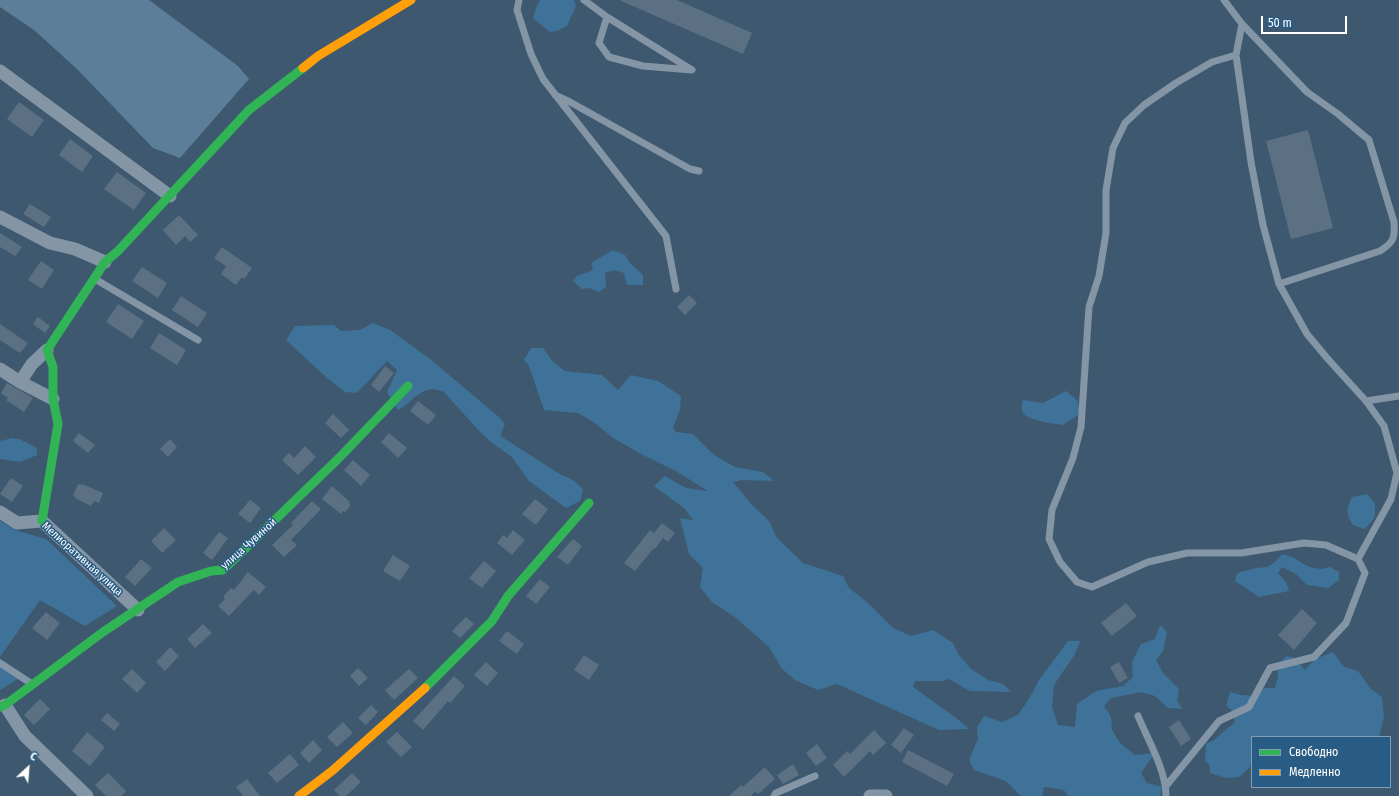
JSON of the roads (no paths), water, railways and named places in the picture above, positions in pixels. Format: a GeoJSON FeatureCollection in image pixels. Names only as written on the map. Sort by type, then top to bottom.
{"type":"FeatureCollection","features":[{"type":"Feature","properties":{"kind":"street"},"geometry":{"type":"LineString","coordinates":[[20,382],[32,364],[47,350],[105,262],[118,251],[249,110],[318,56],[411,0]]}},
{"type":"Feature","properties":{"kind":"street"},"geometry":{"type":"LineString","coordinates":[[0,71],[170,196]]}},
{"type":"Feature","properties":{"kind":"street"},"geometry":{"type":"LineString","coordinates":[[0,217],[50,243],[75,249],[105,262]]}},
{"type":"Feature","properties":{"kind":"street"},"geometry":{"type":"LineString","coordinates":[[42,521],[58,424],[53,399],[53,367],[47,350]]}},
{"type":"Feature","properties":{"kind":"street"},"geometry":{"type":"LineString","coordinates":[[0,369],[20,382],[53,399]]}},
{"type":"Feature","properties":{"kind":"street","name":"улица Чувиной"},"geometry":{"type":"LineString","coordinates":[[87,796],[25,736],[3,706],[103,632],[178,582],[211,571],[223,570],[293,504],[378,419],[408,386]]}},
{"type":"Feature","properties":{"kind":"street"},"geometry":{"type":"LineString","coordinates":[[306,794],[414,699],[492,622],[508,596],[589,504]]}},
{"type":"Feature","properties":{"kind":"street","name":"Мелиоративная улица"},"geometry":{"type":"LineString","coordinates":[[0,512],[17,523],[42,521],[138,610]]}},
{"type":"Feature","properties":{"kind":"street"},"geometry":{"type":"LineString","coordinates":[[870,796],[886,796]]}},
{"type":"Feature","properties":{"kind":"lane"},"geometry":{"type":"LineString","coordinates":[[519,0],[517,10],[531,54],[543,79],[553,94],[666,236],[676,289]]}},
{"type":"Feature","properties":{"kind":"lane"},"geometry":{"type":"LineString","coordinates":[[584,0],[607,17],[692,70],[643,66],[609,57],[599,43],[607,17]]}},
{"type":"Feature","properties":{"kind":"lane"},"geometry":{"type":"LineString","coordinates":[[1224,0],[1242,24],[1307,92],[1338,114],[1369,140],[1394,222],[1395,234],[1391,244],[1380,251],[1279,284]]}},
{"type":"Feature","properties":{"kind":"lane"},"geometry":{"type":"LineString","coordinates":[[1242,24],[1236,56],[1251,162],[1263,225],[1279,284],[1307,334],[1366,400],[1384,426],[1398,474],[1391,499],[1358,559]]}},
{"type":"Feature","properties":{"kind":"lane"},"geometry":{"type":"LineString","coordinates":[[1166,786],[1219,721],[1249,707],[1270,668],[1314,657],[1346,623],[1365,573],[1358,559],[1326,545],[1304,543],[1241,553],[1187,553],[1148,562],[1092,587],[1076,582],[1060,562],[1049,539],[1052,510],[1073,458],[1081,427],[1089,307],[1099,276],[1104,248],[1106,233],[1106,190],[1113,148],[1125,123],[1144,105],[1176,83],[1212,62],[1236,56]]}},
{"type":"Feature","properties":{"kind":"lane"},"geometry":{"type":"LineString","coordinates":[[553,94],[690,169],[698,170]]}},
{"type":"Feature","properties":{"kind":"lane"},"geometry":{"type":"LineString","coordinates":[[95,279],[198,340]]}},
{"type":"Feature","properties":{"kind":"lane"},"geometry":{"type":"LineString","coordinates":[[1366,400],[1399,396]]}},
{"type":"Feature","properties":{"kind":"lane"},"geometry":{"type":"LineString","coordinates":[[0,663],[32,685]]}},
{"type":"Feature","properties":{"kind":"lane"},"geometry":{"type":"LineString","coordinates":[[1138,716],[1159,764],[1166,786],[1166,796]]}},
{"type":"Feature","properties":{"kind":"lane"},"geometry":{"type":"LineString","coordinates":[[774,796],[776,793],[815,776]]}}]}
